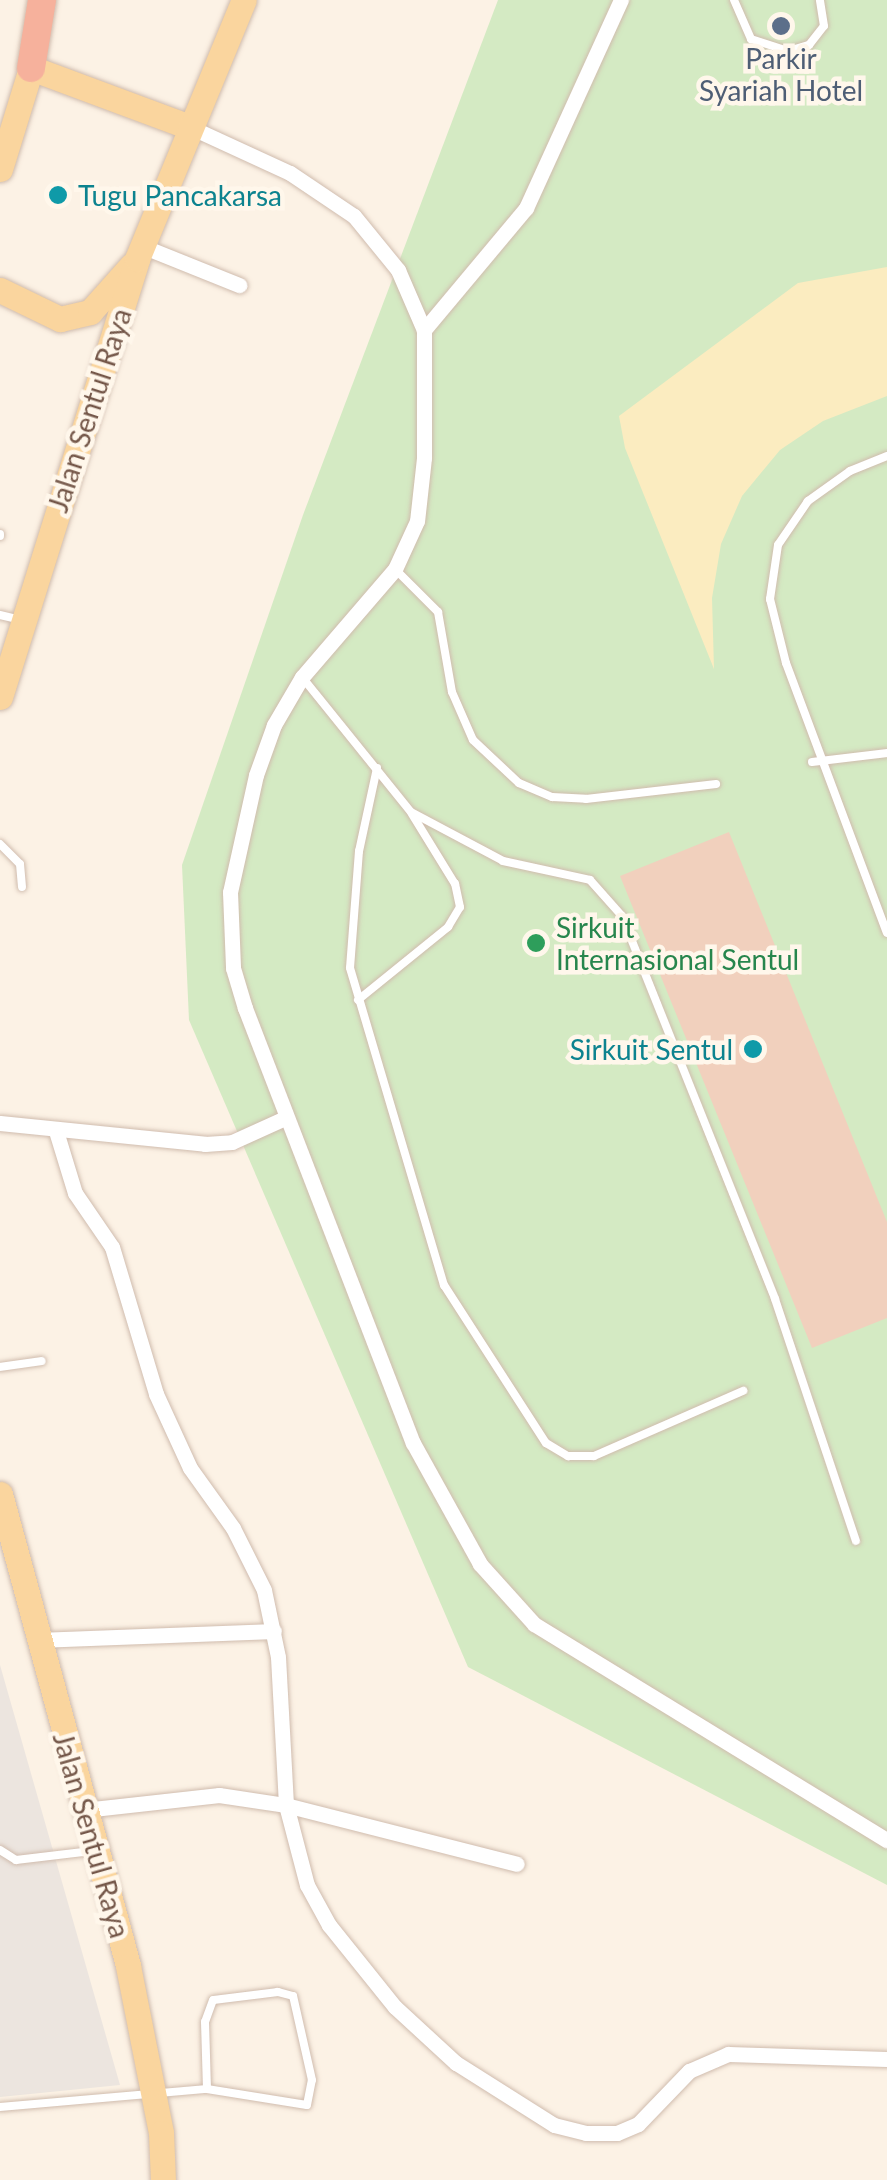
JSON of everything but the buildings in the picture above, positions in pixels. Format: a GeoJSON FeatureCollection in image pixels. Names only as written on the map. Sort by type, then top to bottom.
{"type":"FeatureCollection","features":[{"type":"Feature","properties":{"kind":"highway"},"geometry":{"type":"LineString","coordinates":[[31,68],[42,0]]}},
{"type":"Feature","properties":{"kind":"main road","name":"Jalan Sentul Raya"},"geometry":{"type":"LineString","coordinates":[[0,698],[11,617],[140,253],[244,0]]}},
{"type":"Feature","properties":{"kind":"main road"},"geometry":{"type":"LineString","coordinates":[[0,166],[31,68],[190,127]]}},
{"type":"Feature","properties":{"kind":"main road"},"geometry":{"type":"LineString","coordinates":[[0,290],[60,319],[90,312],[140,253]]}},
{"type":"Feature","properties":{"kind":"main road","name":"Jalan Sentul Raya"},"geometry":{"type":"LineString","coordinates":[[0,1494],[96,1850],[155,2097],[163,2180]]}},
{"type":"Feature","properties":{"kind":"street"},"geometry":{"type":"LineString","coordinates":[[424,330],[526,208],[621,0]]}},
{"type":"Feature","properties":{"kind":"street"},"geometry":{"type":"LineString","coordinates":[[190,127],[290,172],[340,205],[398,270],[424,330],[418,505],[394,569],[302,678],[274,726],[256,775],[230,892],[233,968],[412,1443],[480,1564],[560,1645],[887,1840]]}},
{"type":"Feature","properties":{"kind":"street"},"geometry":{"type":"LineString","coordinates":[[140,253],[239,284]]}},
{"type":"Feature","properties":{"kind":"street"},"geometry":{"type":"LineString","coordinates":[[0,1123],[205,1144],[232,1142],[287,1117]]}},
{"type":"Feature","properties":{"kind":"street"},"geometry":{"type":"LineString","coordinates":[[56,1131],[75,1194],[112,1247],[156,1394],[190,1468],[233,1528],[264,1590],[274,1631],[286,1805],[308,1885],[360,1968],[456,2062],[554,2125],[616,2134],[660,2107],[689,2071],[728,2054],[887,2059]]}},
{"type":"Feature","properties":{"kind":"street"},"geometry":{"type":"LineString","coordinates":[[38,1640],[274,1631]]}},
{"type":"Feature","properties":{"kind":"street"},"geometry":{"type":"LineString","coordinates":[[84,1810],[175,1796],[286,1805],[517,1864]]}},
{"type":"Feature","properties":{"kind":"lane"},"geometry":{"type":"LineString","coordinates":[[734,0],[752,39],[788,51],[810,45],[824,26],[820,0]]}},
{"type":"Feature","properties":{"kind":"lane"},"geometry":{"type":"LineString","coordinates":[[887,456],[850,470],[808,501],[778,545],[770,599],[786,663],[887,933]]}},
{"type":"Feature","properties":{"kind":"lane"},"geometry":{"type":"LineString","coordinates":[[394,569],[438,612],[452,692],[473,740],[519,782],[552,797],[586,800],[716,784]]}},
{"type":"Feature","properties":{"kind":"lane"},"geometry":{"type":"LineString","coordinates":[[302,678],[411,812],[455,884],[460,908],[448,927],[358,1000]]}},
{"type":"Feature","properties":{"kind":"lane"},"geometry":{"type":"LineString","coordinates":[[812,762],[887,753]]}},
{"type":"Feature","properties":{"kind":"lane"},"geometry":{"type":"LineString","coordinates":[[377,768],[359,851],[350,968],[444,1285],[546,1443],[568,1456],[594,1456],[743,1391]]}},
{"type":"Feature","properties":{"kind":"lane"},"geometry":{"type":"LineString","coordinates":[[411,812],[503,861],[590,880],[622,916],[775,1300],[856,1541]]}},
{"type":"Feature","properties":{"kind":"lane"},"geometry":{"type":"LineString","coordinates":[[0,844],[20,864],[22,887]]}},
{"type":"Feature","properties":{"kind":"lane"},"geometry":{"type":"LineString","coordinates":[[0,1367],[42,1361]]}},
{"type":"Feature","properties":{"kind":"lane"},"geometry":{"type":"LineString","coordinates":[[0,1850],[16,1860],[96,1850]]}},
{"type":"Feature","properties":{"kind":"lane"},"geometry":{"type":"LineString","coordinates":[[0,2106],[155,2097],[208,2089],[307,2105],[312,2080],[293,1996],[278,1992],[213,2000],[205,2022],[208,2089]]}},
{"type":"Feature","properties":{"kind":"shaded area"},"geometry":{"type":"Polygon","coordinates":[[[0,1665],[120,2085],[0,2097],[0,1665]]]}},
{"type":"Feature","properties":{"kind":"green space","name":"Sirkuit Internasional Sentul"},"geometry":{"type":"Polygon","coordinates":[[[498,0],[887,0],[887,1885],[468,1667],[189,1020],[182,865],[303,515],[498,0]]]}},
{"type":"Feature","properties":{"kind":"sand"},"geometry":{"type":"Polygon","coordinates":[[[887,267],[887,396],[823,421],[780,450],[742,496],[721,544],[712,598],[714,669],[625,448],[619,416],[798,283],[887,267]]]}},
{"type":"Feature","properties":{"kind":"place","name":"Parkir Syariah Hotel"},"geometry":{"type":"Point","coordinates":[781,26]}},
{"type":"Feature","properties":{"kind":"place","name":"Tugu Pancakarsa"},"geometry":{"type":"Point","coordinates":[58,195]}},
{"type":"Feature","properties":{"kind":"place","name":"Sirkuit Internasional Sentul"},"geometry":{"type":"Point","coordinates":[536,943]}},
{"type":"Feature","properties":{"kind":"place","name":"Sirkuit Sentul"},"geometry":{"type":"Point","coordinates":[753,1049]}}]}
